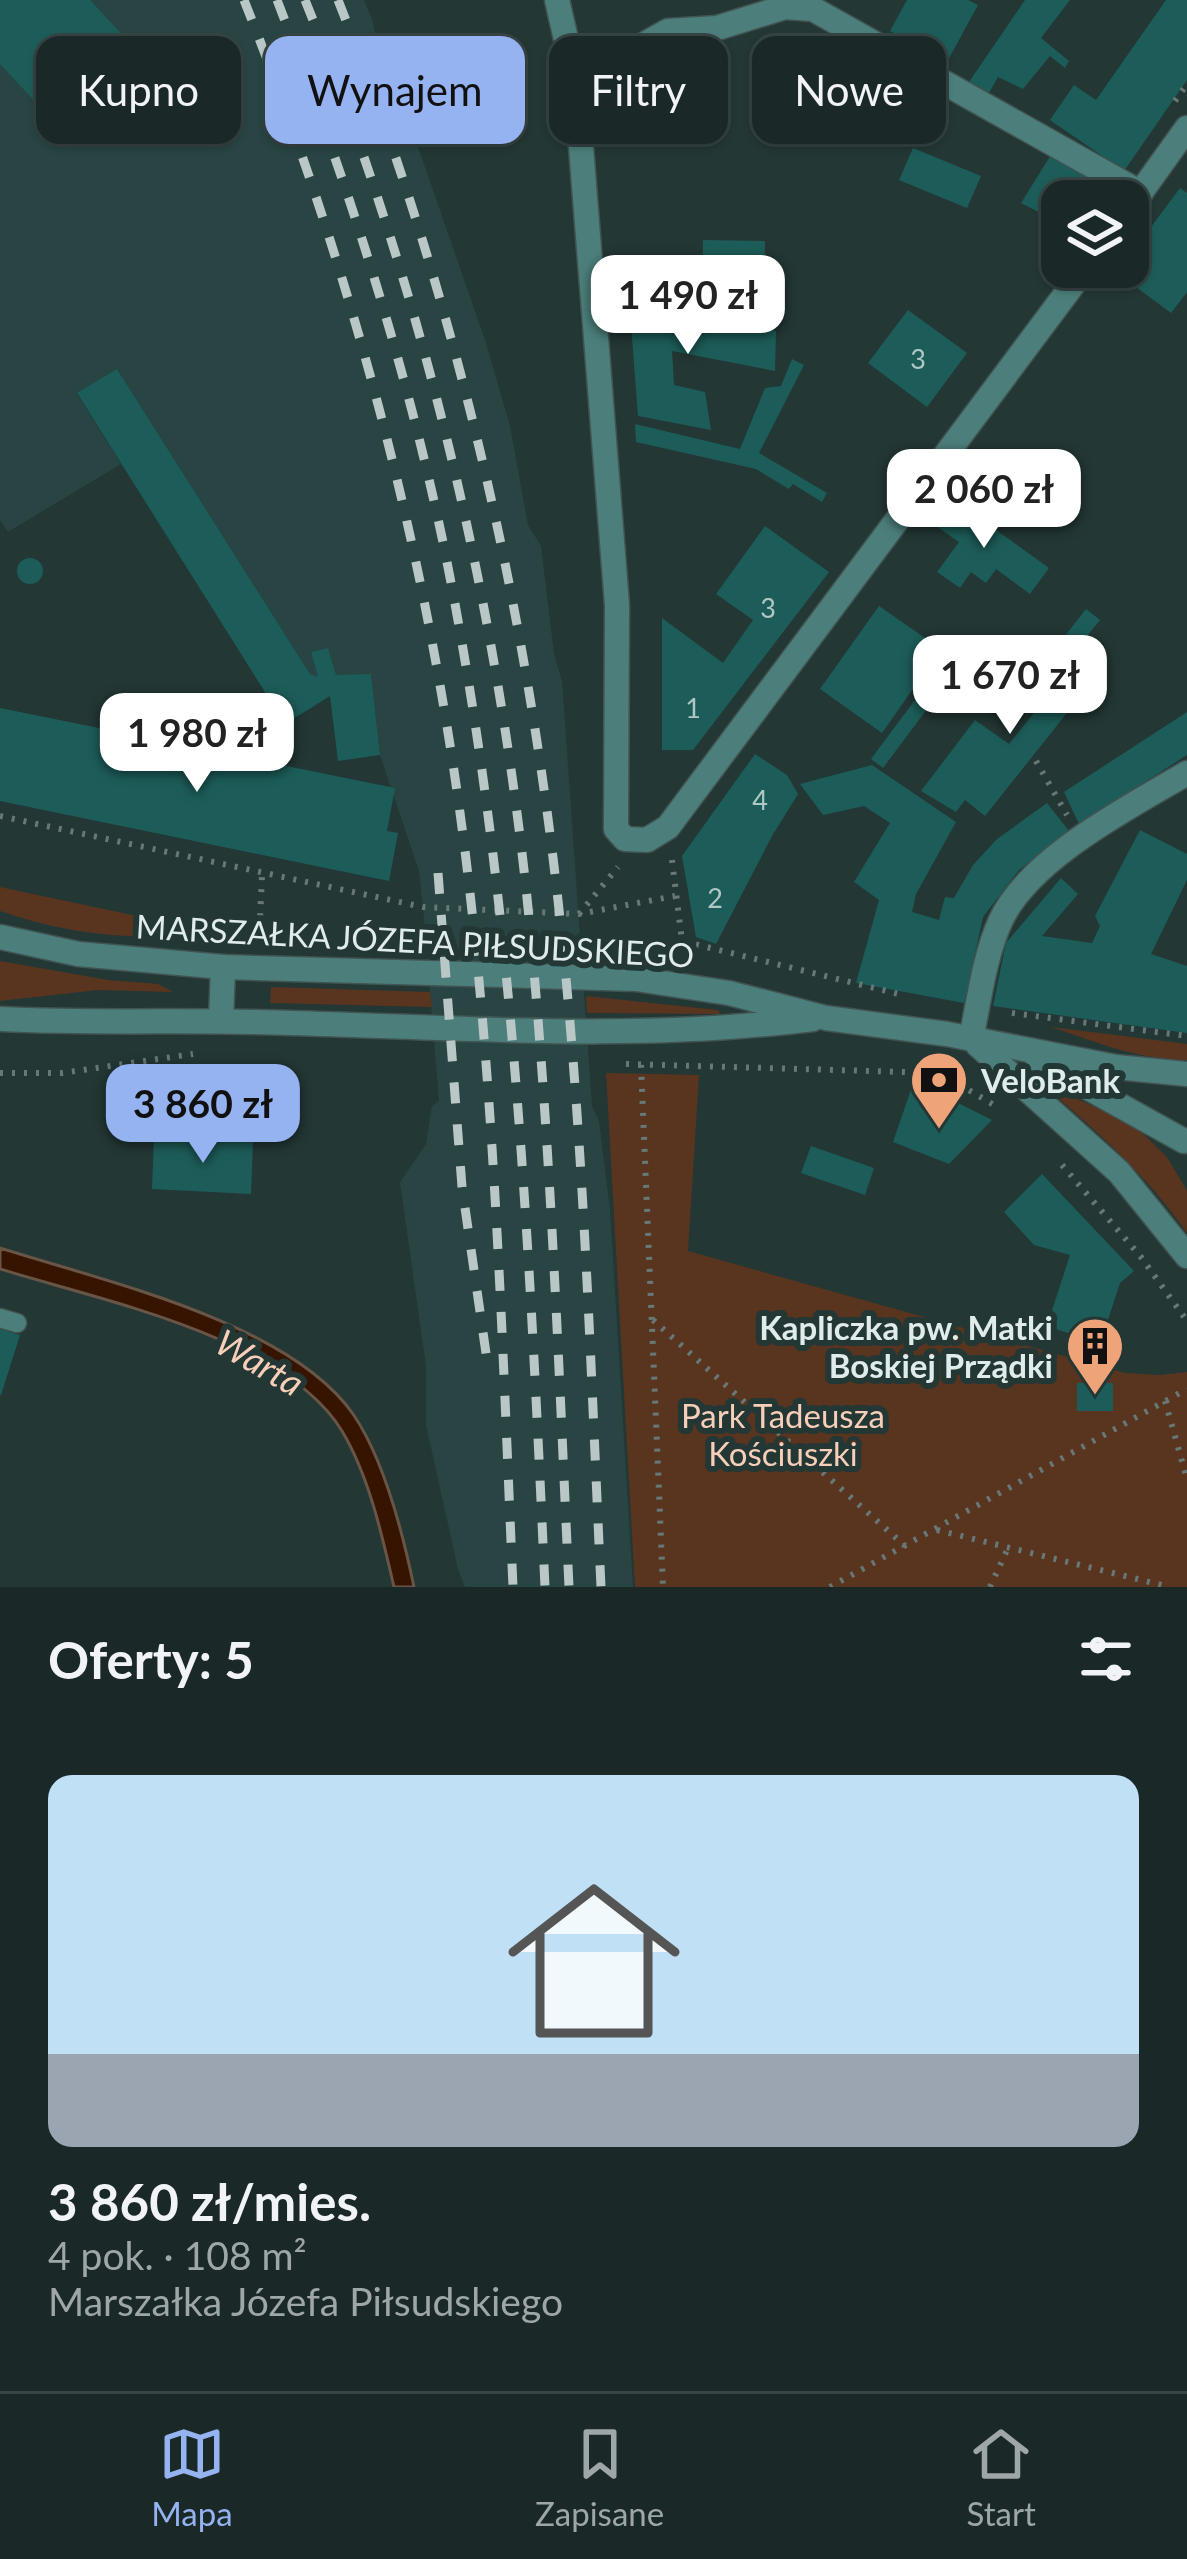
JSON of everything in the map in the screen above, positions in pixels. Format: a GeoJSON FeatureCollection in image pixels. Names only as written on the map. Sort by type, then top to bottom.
{"type":"FeatureCollection","features":[{"type":"Feature","properties":{"kind":"street"},"geometry":{"type":"LineString","coordinates":[[557,0],[566,36]]}},
{"type":"Feature","properties":{"kind":"street"},"geometry":{"type":"LineString","coordinates":[[659,36],[668,31],[717,28],[785,8],[813,9],[1097,180]]}},
{"type":"Feature","properties":{"kind":"street"},"geometry":{"type":"LineString","coordinates":[[1149,181],[1187,128]]}},
{"type":"Feature","properties":{"kind":"street"},"geometry":{"type":"LineString","coordinates":[[582,144],[617,605],[616,829],[626,838],[640,841],[668,826],[1069,288]]}},
{"type":"Feature","properties":{"kind":"street"},"geometry":{"type":"LineString","coordinates":[[1187,773],[1081,840],[1027,882],[1000,922],[971,1040],[1119,1172],[1187,1256]]}},
{"type":"Feature","properties":{"kind":"street","name":"MARSZAŁKA JÓZEFA PIŁSUDSKIEGO"},"geometry":{"type":"LineString","coordinates":[[0,937],[78,953],[224,967],[636,979],[729,993],[826,1018],[1187,1074]]}},
{"type":"Feature","properties":{"kind":"street"},"geometry":{"type":"LineString","coordinates":[[221,1021],[224,967]]}},
{"type":"Feature","properties":{"kind":"street","name":"MARSZAŁKA JÓZEFA PIŁSUDSKIEGO"},"geometry":{"type":"LineString","coordinates":[[0,1019],[627,1034],[721,1031],[826,1018]]}},
{"type":"Feature","properties":{"kind":"street"},"geometry":{"type":"LineString","coordinates":[[0,1034],[59,1022]]}},
{"type":"Feature","properties":{"kind":"street","name":"MARSZAŁKA JÓZEFA PIŁSUDSKIEGO"},"geometry":{"type":"LineString","coordinates":[[1019,1051],[1186,1136]]}},
{"type":"Feature","properties":{"kind":"path"},"geometry":{"type":"LineString","coordinates":[[1036,760],[1081,840]]}},
{"type":"Feature","properties":{"kind":"path"},"geometry":{"type":"LineString","coordinates":[[0,816],[423,907],[579,914],[676,896]]}},
{"type":"Feature","properties":{"kind":"path"},"geometry":{"type":"LineString","coordinates":[[672,860],[682,941],[848,982]]}},
{"type":"Feature","properties":{"kind":"path"},"geometry":{"type":"LineString","coordinates":[[259,944],[262,874]]}},
{"type":"Feature","properties":{"kind":"path"},"geometry":{"type":"LineString","coordinates":[[1000,1011],[1187,1036]]}},
{"type":"Feature","properties":{"kind":"path"},"geometry":{"type":"LineString","coordinates":[[0,1073],[62,1073],[209,1052]]}},
{"type":"Feature","properties":{"kind":"path"},"geometry":{"type":"LineString","coordinates":[[618,1064],[940,1073],[1007,1113]]}},
{"type":"Feature","properties":{"kind":"path"},"geometry":{"type":"LineString","coordinates":[[641,1065],[663,1587]]}},
{"type":"Feature","properties":{"kind":"path"},"geometry":{"type":"LineString","coordinates":[[1059,1163],[1141,1257],[1187,1321]]}},
{"type":"Feature","properties":{"kind":"path"},"geometry":{"type":"LineString","coordinates":[[651,1318],[904,1546]]}},
{"type":"Feature","properties":{"kind":"path"},"geometry":{"type":"LineString","coordinates":[[830,1587],[1187,1389]]}},
{"type":"Feature","properties":{"kind":"path"},"geometry":{"type":"LineString","coordinates":[[1165,1401],[1187,1479]]}},
{"type":"Feature","properties":{"kind":"path"},"geometry":{"type":"LineString","coordinates":[[933,1529],[1170,1587]]}},
{"type":"Feature","properties":{"kind":"path"},"geometry":{"type":"LineString","coordinates":[[990,1587],[1008,1548]]}},
{"type":"Feature","properties":{"kind":"shaded area"},"geometry":{"type":"Polygon","coordinates":[[[0,0],[364,0],[376,36],[265,36],[265,144],[417,144],[486,343],[510,426],[528,525],[541,546],[554,654],[562,681],[592,1106],[599,1121],[610,1209],[633,1587],[465,1587],[458,1569],[426,1425],[426,1366],[400,1182],[426,1144],[432,1106],[439,1101],[423,907],[419,871],[380,755],[371,675],[336,675],[328,648],[311,652],[318,677],[310,674],[117,369],[77,394],[121,464],[8,532],[0,520],[0,0]]]}},
{"type":"Feature","properties":{"kind":"shaded area"},"geometry":{"type":"Polygon","coordinates":[[[0,1248],[191,1309],[285,1354],[324,1382],[353,1414],[374,1453],[414,1587],[394,1587],[360,1467],[342,1431],[315,1398],[279,1370],[187,1326],[0,1269],[0,1248]]]}},
{"type":"Feature","properties":{"kind":"green space"},"geometry":{"type":"Polygon","coordinates":[[[0,887],[184,926],[183,932],[114,935],[44,924],[0,911],[0,887]]]}},
{"type":"Feature","properties":{"kind":"green space"},"geometry":{"type":"Polygon","coordinates":[[[0,961],[158,984],[173,992],[98,990],[0,1001],[0,961]]]}},
{"type":"Feature","properties":{"kind":"green space"},"geometry":{"type":"Polygon","coordinates":[[[271,987],[430,992],[432,1007],[270,1003],[271,987]]]}},
{"type":"Feature","properties":{"kind":"green space"},"geometry":{"type":"Polygon","coordinates":[[[586,996],[718,1010],[720,1014],[587,1013],[586,996]]]}},
{"type":"Feature","properties":{"kind":"green space"},"geometry":{"type":"Polygon","coordinates":[[[1051,1027],[1187,1044],[1187,1060],[1135,1054],[1051,1027]]]}},
{"type":"Feature","properties":{"kind":"green space","name":"Park Tadeusza Kościuszki"},"geometry":{"type":"Polygon","coordinates":[[[606,1073],[699,1075],[688,1251],[1125,1373],[1187,1372],[1187,1587],[635,1587],[606,1073]]]}},
{"type":"Feature","properties":{"kind":"green space"},"geometry":{"type":"Polygon","coordinates":[[[1039,1082],[1133,1124],[1167,1157],[1187,1191],[1187,1233],[1118,1153],[1039,1082]]]}},
{"type":"Feature","properties":{"kind":"building"},"geometry":{"type":"Polygon","coordinates":[[[0,0],[90,0],[123,36],[36,36],[36,102],[0,64],[0,0]]]}},
{"type":"Feature","properties":{"kind":"building"},"geometry":{"type":"Polygon","coordinates":[[[907,0],[968,0],[978,5],[947,62],[946,36],[899,36],[890,31],[907,0]]]}},
{"type":"Feature","properties":{"kind":"building"},"geometry":{"type":"Polygon","coordinates":[[[1025,0],[1070,0],[1041,38],[1069,61],[1065,68],[1050,56],[1023,89],[998,77],[989,93],[969,82],[1025,0]]]}},
{"type":"Feature","properties":{"kind":"building"},"geometry":{"type":"Polygon","coordinates":[[[1166,0],[1187,0],[1187,80],[1124,171],[1050,120],[1074,85],[1096,100],[1166,0]]]}},
{"type":"Feature","properties":{"kind":"building"},"geometry":{"type":"Polygon","coordinates":[[[913,148],[981,176],[967,208],[899,180],[913,148]]]}},
{"type":"Feature","properties":{"kind":"building"},"geometry":{"type":"Polygon","coordinates":[[[1054,150],[1103,180],[1041,180],[1041,213],[1021,203],[1054,150]]]}},
{"type":"Feature","properties":{"kind":"building"},"geometry":{"type":"Polygon","coordinates":[[[1180,188],[1187,193],[1187,292],[1171,313],[1137,288],[1149,288],[1149,230],[1180,188]]]}},
{"type":"Feature","properties":{"kind":"building"},"geometry":{"type":"Polygon","coordinates":[[[703,240],[765,241],[764,295],[702,294],[703,240]]]}},
{"type":"Feature","properties":{"kind":"building"},"geometry":{"type":"Polygon","coordinates":[[[629,298],[776,331],[775,371],[672,351],[674,385],[705,392],[711,430],[638,416],[629,298]]]}},
{"type":"Feature","properties":{"kind":"building"},"geometry":{"type":"Polygon","coordinates":[[[908,310],[967,353],[927,407],[868,363],[908,310]]]}},
{"type":"Feature","properties":{"kind":"building"},"geometry":{"type":"Polygon","coordinates":[[[792,359],[804,365],[759,453],[827,493],[822,502],[756,469],[636,442],[635,424],[740,449],[765,388],[781,386],[792,359]]]}},
{"type":"Feature","properties":{"kind":"building"},"geometry":{"type":"Polygon","coordinates":[[[117,369],[310,674],[318,677],[311,652],[328,648],[336,675],[371,674],[380,755],[338,761],[330,696],[285,724],[77,393],[117,369]]]}},
{"type":"Feature","properties":{"kind":"building"},"geometry":{"type":"Polygon","coordinates":[[[952,498],[1049,568],[1030,594],[996,569],[986,583],[971,572],[960,588],[937,572],[959,542],[933,524],[952,498]]]}},
{"type":"Feature","properties":{"kind":"building"},"geometry":{"type":"Polygon","coordinates":[[[765,526],[829,572],[693,750],[662,750],[662,618],[723,663],[753,620],[716,594],[765,526]]]}},
{"type":"Feature","properties":{"kind":"building"},"geometry":{"type":"Polygon","coordinates":[[[30,558],[43,571],[30,584],[17,571],[30,558]]]}},
{"type":"Feature","properties":{"kind":"building"},"geometry":{"type":"Polygon","coordinates":[[[879,606],[941,649],[882,733],[820,689],[879,606]]]}},
{"type":"Feature","properties":{"kind":"building"},"geometry":{"type":"Polygon","coordinates":[[[1086,609],[1100,620],[1065,664],[1090,684],[985,816],[965,800],[956,812],[921,791],[975,720],[1009,744],[1058,683],[1039,669],[1086,609]]]}},
{"type":"Feature","properties":{"kind":"building"},"geometry":{"type":"Polygon","coordinates":[[[962,637],[974,646],[883,768],[871,759],[962,637]]]}},
{"type":"Feature","properties":{"kind":"building"},"geometry":{"type":"Polygon","coordinates":[[[0,708],[395,788],[387,831],[398,833],[389,881],[0,801],[0,708]]]}},
{"type":"Feature","properties":{"kind":"building"},"geometry":{"type":"Polygon","coordinates":[[[1187,712],[1187,755],[1079,824],[1064,792],[1187,712]]]}},
{"type":"Feature","properties":{"kind":"building"},"geometry":{"type":"Polygon","coordinates":[[[755,754],[787,775],[798,794],[716,944],[696,937],[682,856],[755,754]]]}},
{"type":"Feature","properties":{"kind":"building"},"geometry":{"type":"Polygon","coordinates":[[[872,765],[956,822],[916,894],[912,912],[939,920],[945,897],[954,898],[973,865],[997,839],[1047,803],[1069,831],[1019,870],[983,917],[964,1003],[856,983],[879,900],[854,882],[890,823],[864,806],[823,815],[800,784],[872,765]]]}},
{"type":"Feature","properties":{"kind":"building"},"geometry":{"type":"Polygon","coordinates":[[[1140,830],[1187,854],[1187,880],[1151,954],[1187,966],[1187,1033],[993,1006],[1006,943],[1061,878],[1078,894],[1042,936],[1092,943],[1100,926],[1095,916],[1140,830]]]}},
{"type":"Feature","properties":{"kind":"building","name":"VeloBank"},"geometry":{"type":"Polygon","coordinates":[[[914,1081],[992,1120],[949,1164],[893,1142],[914,1081]]]}},
{"type":"Feature","properties":{"kind":"building"},"geometry":{"type":"Polygon","coordinates":[[[154,1138],[253,1142],[251,1194],[152,1189],[154,1138]]]}},
{"type":"Feature","properties":{"kind":"building"},"geometry":{"type":"Polygon","coordinates":[[[811,1146],[874,1168],[865,1195],[801,1173],[811,1146]]]}},
{"type":"Feature","properties":{"kind":"building"},"geometry":{"type":"Polygon","coordinates":[[[1042,1174],[1134,1271],[1120,1283],[1100,1344],[1047,1326],[1070,1255],[1034,1245],[1004,1212],[1042,1174]]]}},
{"type":"Feature","properties":{"kind":"building"},"geometry":{"type":"Polygon","coordinates":[[[0,1329],[20,1335],[1,1395],[0,1395],[0,1329]]]}},
{"type":"Feature","properties":{"kind":"building","name":"Kapliczka pw. Matki Boskiej Prządki"},"geometry":{"type":"Polygon","coordinates":[[[1077,1383],[1113,1383],[1113,1411],[1077,1411],[1077,1383]]]}},
{"type":"Feature","properties":{"kind":"railway"},"geometry":{"type":"LineString","coordinates":[[244,0],[319,205],[381,414],[407,520],[448,735],[483,1028],[513,1587]]}},
{"type":"Feature","properties":{"kind":"railway"},"geometry":{"type":"LineString","coordinates":[[277,0],[327,134],[392,339],[444,547],[467,676],[487,805],[514,1065],[545,1587]]}},
{"type":"Feature","properties":{"kind":"railway"},"geometry":{"type":"LineString","coordinates":[[305,0],[346,107],[417,325],[472,548],[494,661],[534,975],[569,1587]]}},
{"type":"Feature","properties":{"kind":"railway"},"geometry":{"type":"LineString","coordinates":[[338,0],[376,100],[441,303],[494,510],[534,720],[560,921],[577,1111],[601,1587]]}},
{"type":"Feature","properties":{"kind":"railway"},"geometry":{"type":"LineString","coordinates":[[438,873],[462,1187],[487,1360]]}},
{"type":"Feature","properties":{"kind":"place","name":"VeloBank"},"geometry":{"type":"Point","coordinates":[939,1131]}},
{"type":"Feature","properties":{"kind":"place","name":"Kapliczka pw. Matki Boskiej Prządki"},"geometry":{"type":"Point","coordinates":[1095,1397]}},
{"type":"Feature","properties":{"kind":"water label","name":"Warta"},"geometry":{"type":"Point","coordinates":[260,1362]}}]}
